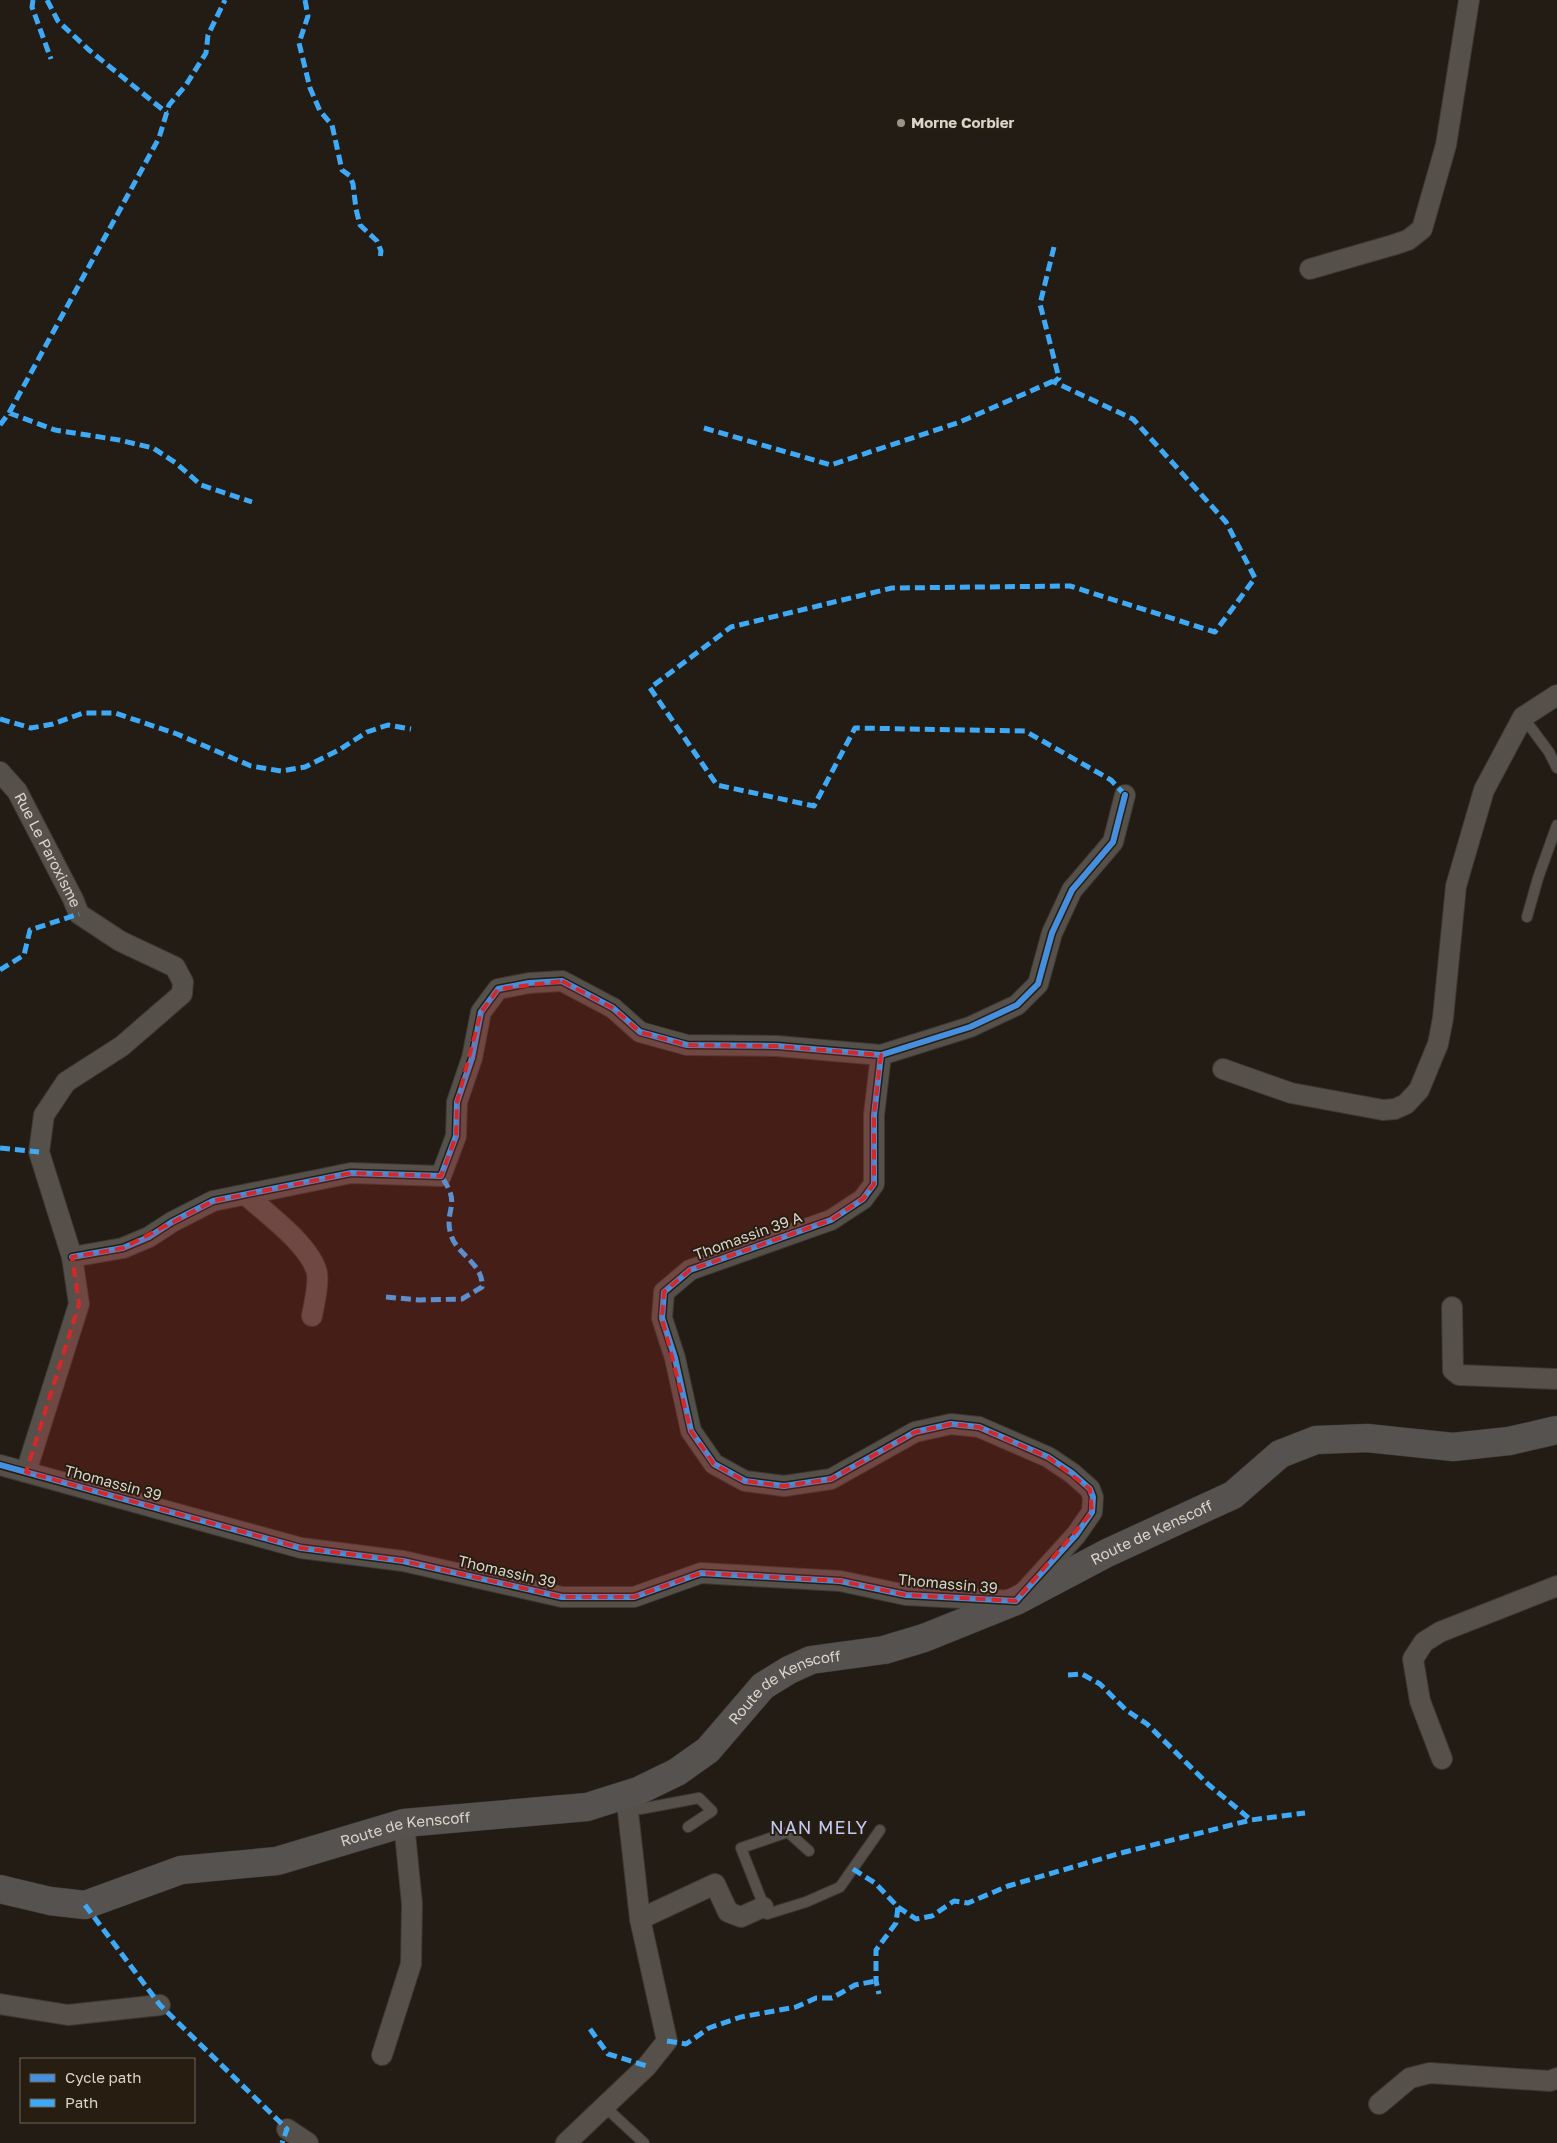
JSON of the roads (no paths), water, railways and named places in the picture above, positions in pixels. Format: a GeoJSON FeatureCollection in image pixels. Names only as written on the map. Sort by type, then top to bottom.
{"type":"FeatureCollection","features":[{"type":"Feature","properties":{"kind":"main road","name":"Route de Kenscoff"},"geometry":{"type":"LineString","coordinates":[[0,1889],[50,1901],[85,1905],[181,1870],[277,1861],[404,1823],[587,1807],[632,1792],[677,1772],[708,1750],[764,1686],[789,1670],[811,1660],[884,1650],[924,1638],[1016,1602],[1107,1553],[1232,1495],[1280,1454],[1316,1440],[1367,1438],[1453,1448],[1509,1441],[1557,1430]]}},
{"type":"Feature","properties":{"kind":"street"},"geometry":{"type":"LineString","coordinates":[[1310,269],[1393,246],[1408,240],[1422,229],[1446,145],[1469,0]]}},
{"type":"Feature","properties":{"kind":"street"},"geometry":{"type":"LineString","coordinates":[[1223,1069],[1291,1093],[1383,1110],[1396,1109],[1406,1104],[1419,1090],[1438,1044],[1443,1018],[1456,886],[1484,790],[1523,717],[1557,695]]}},
{"type":"Feature","properties":{"kind":"street","name":"Rue Le Paroxisme"},"geometry":{"type":"LineString","coordinates":[[0,772],[17,792],[74,899],[79,914],[120,941],[175,967],[183,982],[182,994],[122,1046],[66,1082],[44,1115],[39,1152],[72,1257],[79,1304],[26,1472]]}},
{"type":"Feature","properties":{"kind":"street"},"geometry":{"type":"LineString","coordinates":[[72,1257],[123,1248],[148,1237],[213,1201],[351,1173],[441,1176],[456,1136],[457,1102],[472,1058],[481,1012],[498,989],[529,983],[562,982],[613,1008],[640,1032],[687,1045],[777,1046],[881,1055],[978,1023],[1017,1005],[1038,984],[1052,933],[1072,890],[1113,842],[1125,795]]}},
{"type":"Feature","properties":{"kind":"street","name":"Thomassin 39 A"},"geometry":{"type":"LineString","coordinates":[[881,1055],[874,1115],[874,1184],[863,1199],[832,1220],[690,1270],[664,1292],[662,1318],[675,1358],[691,1431],[714,1464],[745,1481],[784,1486],[831,1479],[915,1432],[951,1424],[979,1427],[1048,1457],[1072,1473],[1090,1489],[1093,1497],[1092,1512],[1076,1535],[1016,1602]]}},
{"type":"Feature","properties":{"kind":"street"},"geometry":{"type":"LineString","coordinates":[[246,1195],[302,1247],[313,1262],[317,1275],[312,1316]]}},
{"type":"Feature","properties":{"kind":"street"},"geometry":{"type":"LineString","coordinates":[[1452,1307],[1453,1370],[1458,1375],[1557,1379]]}},
{"type":"Feature","properties":{"kind":"street","name":"Thomassin 39"},"geometry":{"type":"LineString","coordinates":[[0,1465],[301,1548],[403,1561],[562,1597],[634,1597],[701,1574],[840,1580],[906,1595],[1016,1602]]}},
{"type":"Feature","properties":{"kind":"street"},"geometry":{"type":"LineString","coordinates":[[1442,1759],[1420,1701],[1413,1659],[1424,1642],[1440,1632],[1557,1586]]}},
{"type":"Feature","properties":{"kind":"street"},"geometry":{"type":"LineString","coordinates":[[566,2143],[647,2066],[667,2042],[667,2032],[640,1919],[632,1792]]}},
{"type":"Feature","properties":{"kind":"street"},"geometry":{"type":"LineString","coordinates":[[382,2055],[411,1964],[412,1904],[404,1823]]}},
{"type":"Feature","properties":{"kind":"street"},"geometry":{"type":"LineString","coordinates":[[640,1919],[715,1884],[728,1912],[741,1917],[763,1906]]}},
{"type":"Feature","properties":{"kind":"street"},"geometry":{"type":"LineString","coordinates":[[0,2004],[68,2015],[160,2005]]}},
{"type":"Feature","properties":{"kind":"street"},"geometry":{"type":"LineString","coordinates":[[1379,2104],[1410,2078],[1430,2073],[1550,2081],[1557,2078]]}},
{"type":"Feature","properties":{"kind":"street"},"geometry":{"type":"LineString","coordinates":[[287,2129],[308,2143]]}},
{"type":"Feature","properties":{"kind":"lane"},"geometry":{"type":"LineString","coordinates":[[1523,717],[1549,752],[1557,768]]}},
{"type":"Feature","properties":{"kind":"lane"},"geometry":{"type":"LineString","coordinates":[[1527,917],[1557,825]]}},
{"type":"Feature","properties":{"kind":"lane"},"geometry":{"type":"LineString","coordinates":[[632,1792],[640,1809],[699,1798],[712,1811],[688,1827]]}},
{"type":"Feature","properties":{"kind":"lane"},"geometry":{"type":"LineString","coordinates":[[808,1851],[788,1832],[741,1848],[767,1914],[806,1902],[840,1887],[880,1830]]}},
{"type":"Feature","properties":{"kind":"lane"},"geometry":{"type":"LineString","coordinates":[[605,2107],[644,2143]]}},
{"type":"Feature","properties":{"kind":"place","name":"Morne Corbier"},"geometry":{"type":"Point","coordinates":[901,123]}},
{"type":"Feature","properties":{"kind":"district","name":"NAN MELY"},"geometry":{"type":"Point","coordinates":[819,1828]}}]}
